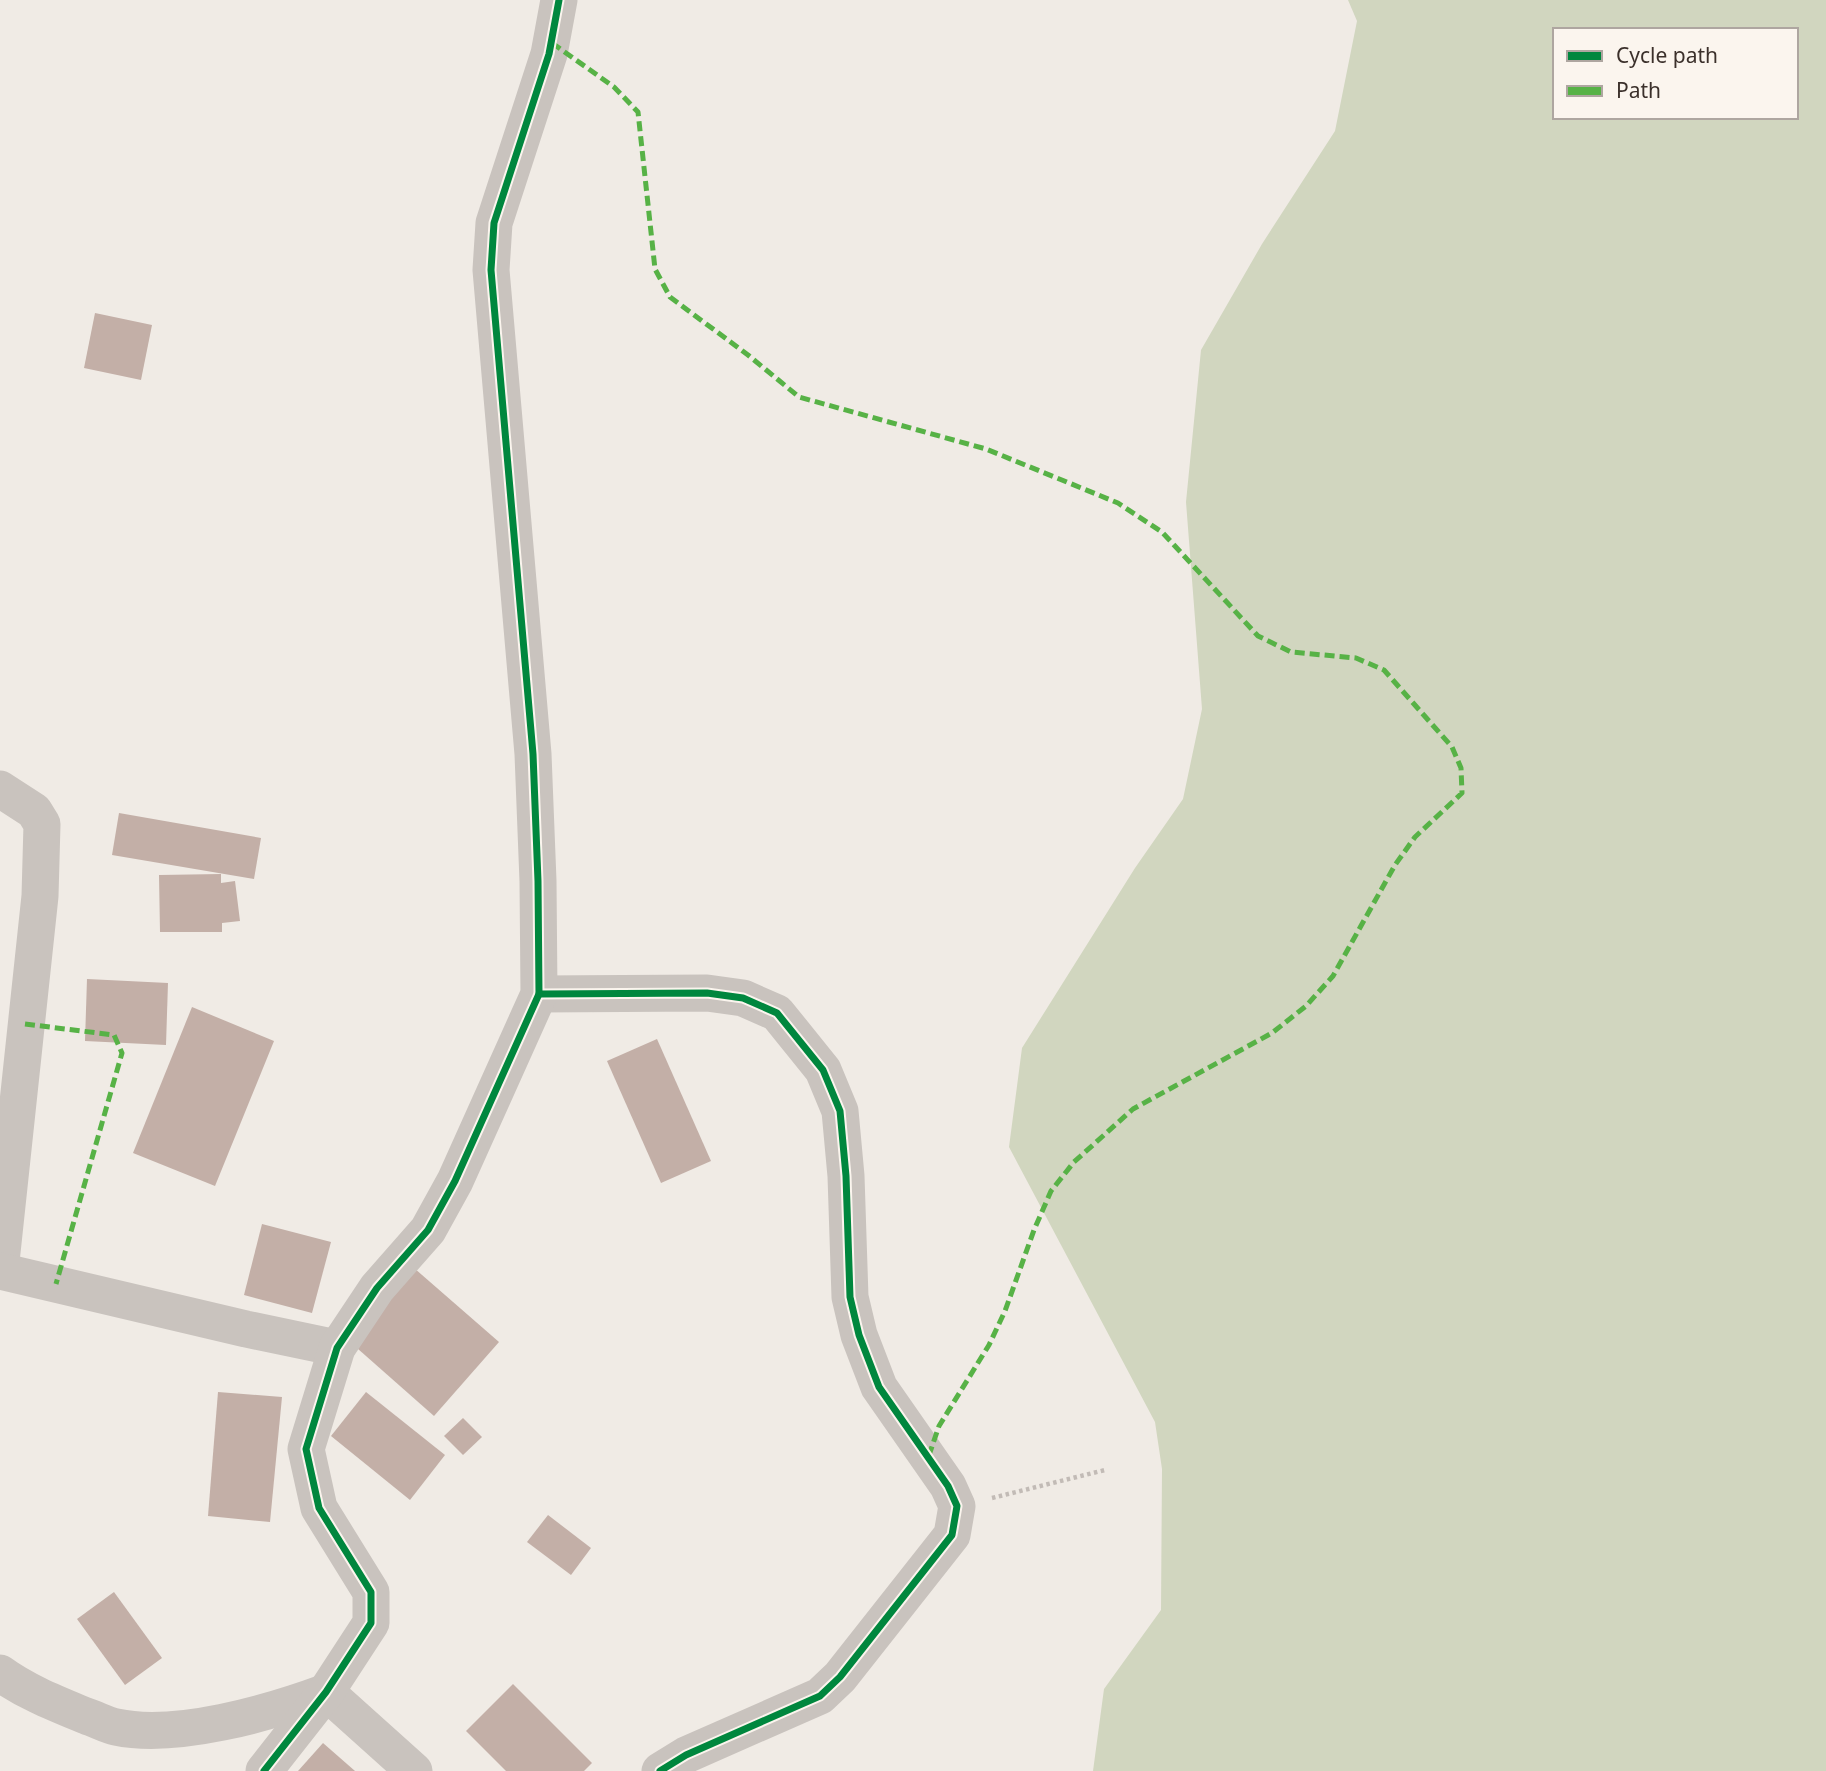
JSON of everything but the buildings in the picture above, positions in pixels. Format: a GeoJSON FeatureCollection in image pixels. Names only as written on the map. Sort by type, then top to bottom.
{"type":"FeatureCollection","features":[{"type":"Feature","properties":{"kind":"street"},"geometry":{"type":"LineString","coordinates":[[264,1771],[326,1692],[370,1623],[371,1592],[319,1508],[306,1449],[337,1348],[377,1288],[428,1230],[455,1181],[539,994],[533,754],[491,270],[494,223],[549,54],[559,0]]}},
{"type":"Feature","properties":{"kind":"street"},"geometry":{"type":"LineString","coordinates":[[0,789],[34,811],[42,824],[40,896],[0,1271],[337,1348]]}},
{"type":"Feature","properties":{"kind":"street"},"geometry":{"type":"LineString","coordinates":[[539,994],[707,993],[743,998],[777,1013],[823,1070],[840,1111],[846,1176],[850,1297],[859,1335],[879,1387],[948,1486],[957,1506],[952,1535],[840,1677],[820,1696],[686,1755],[660,1771]]}},
{"type":"Feature","properties":{"kind":"street"},"geometry":{"type":"LineString","coordinates":[[0,1673],[13,1683],[57,1704],[116,1727],[169,1730],[206,1725],[286,1707],[326,1692]]}},
{"type":"Feature","properties":{"kind":"street"},"geometry":{"type":"LineString","coordinates":[[326,1692],[414,1771]]}},
{"type":"Feature","properties":{"kind":"path"},"geometry":{"type":"LineString","coordinates":[[957,1506],[1105,1470]]}},
{"type":"Feature","properties":{"kind":"green space"},"geometry":{"type":"Polygon","coordinates":[[[1348,0],[1826,0],[1826,1771],[1093,1771],[1104,1689],[1161,1610],[1162,1469],[1155,1422],[1009,1147],[1022,1048],[1135,868],[1183,799],[1202,709],[1186,502],[1201,350],[1262,244],[1335,131],[1357,21],[1348,0]]]}},
{"type":"Feature","properties":{"kind":"marked path"},"geometry":{"type":"LineString","coordinates":[[552,43],[614,87],[638,112],[655,269],[670,297],[799,397],[986,449],[1118,503],[1162,532],[1258,636],[1291,652],[1356,658],[1384,670],[1452,747],[1461,768],[1462,793],[1415,837],[1395,865],[1333,976],[1306,1006],[1272,1033],[1133,1109],[1074,1162],[1051,1191],[1005,1311],[989,1345],[939,1426],[928,1458]]}},
{"type":"Feature","properties":{"kind":"marked path"},"geometry":{"type":"LineString","coordinates":[[25,1024],[114,1035],[122,1053],[56,1284]]}},
{"type":"Feature","properties":{"kind":"cycle path"},"geometry":{"type":"LineString","coordinates":[[264,1771],[326,1692],[371,1623],[371,1592],[319,1508],[306,1449],[337,1348],[377,1288],[428,1230],[455,1181],[539,994],[533,754],[491,270],[494,223],[549,54],[559,0]]}},
{"type":"Feature","properties":{"kind":"cycle path"},"geometry":{"type":"LineString","coordinates":[[539,994],[707,993],[743,998],[777,1013],[823,1070],[840,1111],[846,1176],[850,1297],[859,1335],[879,1387],[948,1486],[957,1506],[952,1535],[840,1677],[820,1696],[686,1755],[660,1771]]}}]}
